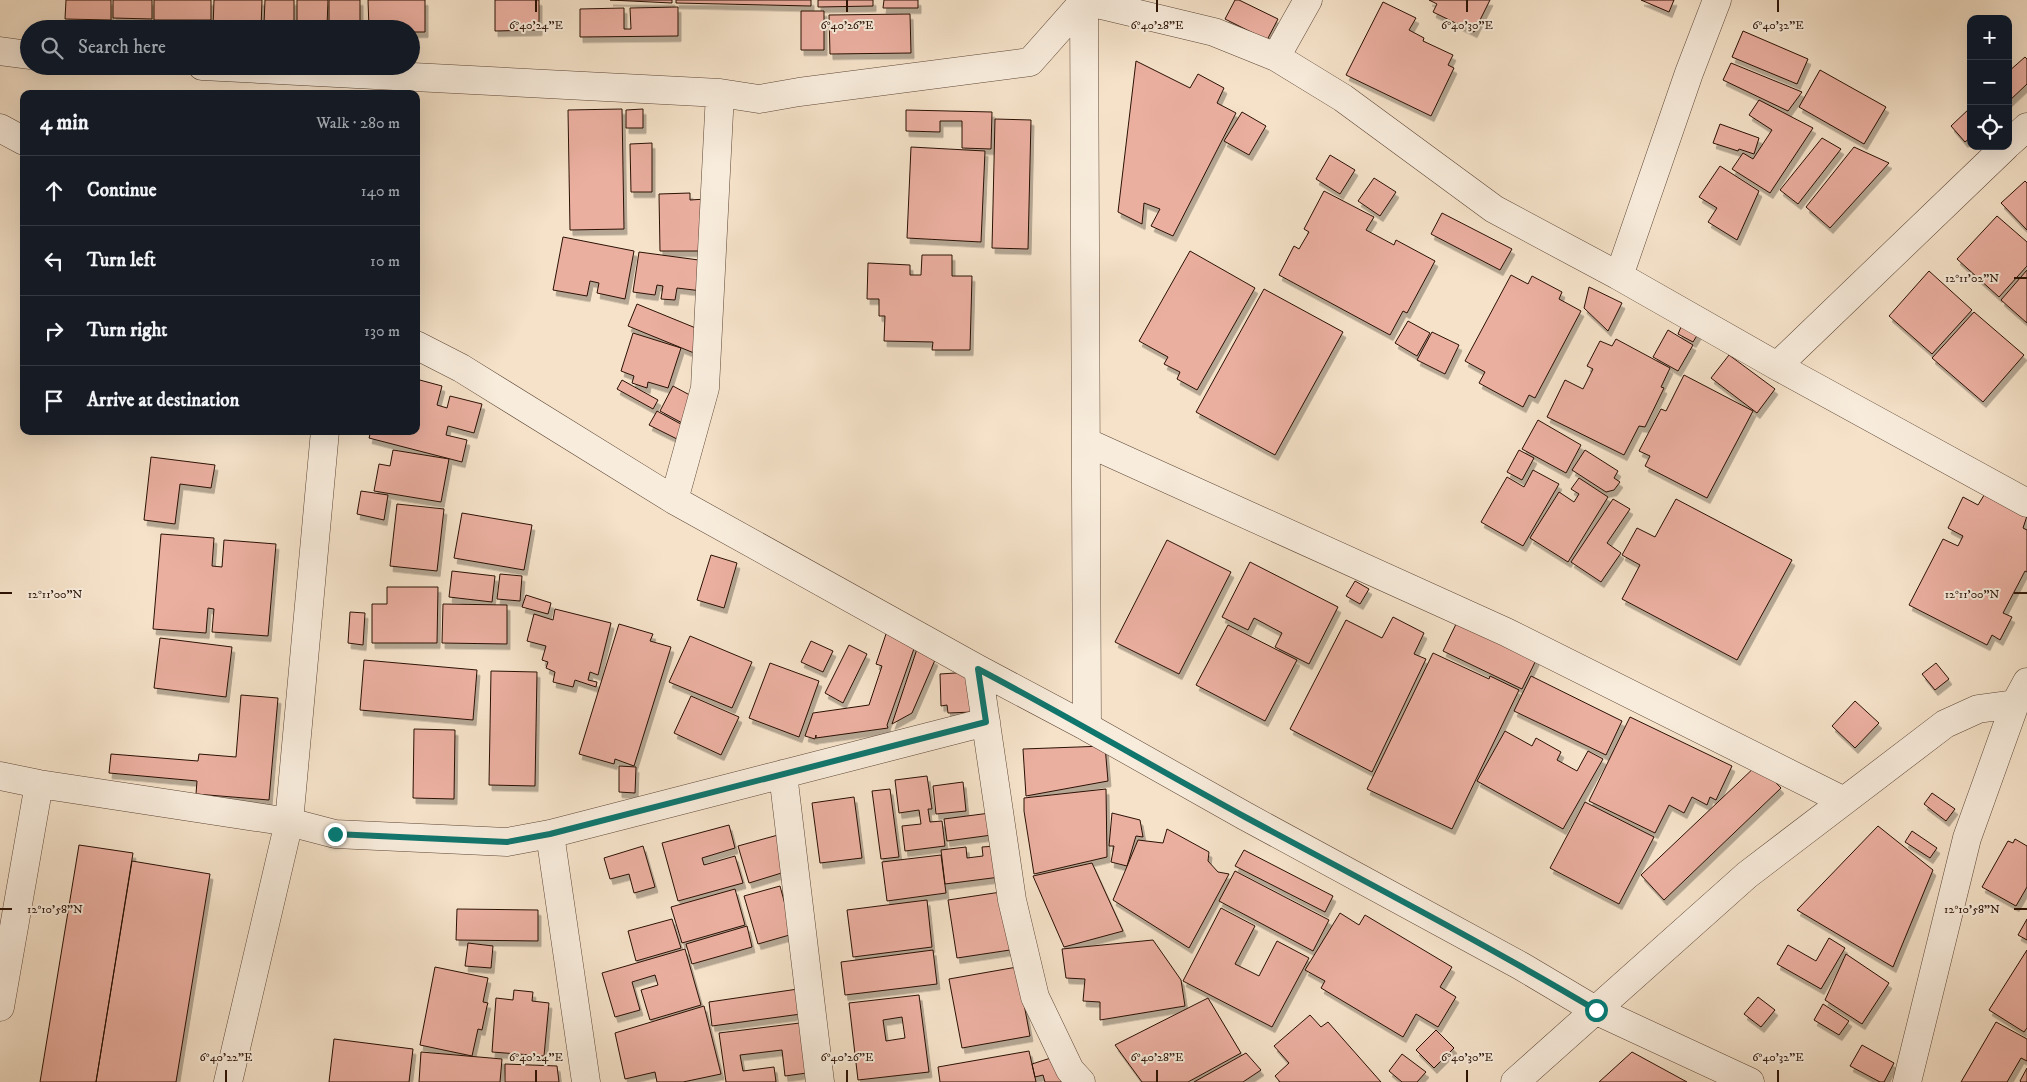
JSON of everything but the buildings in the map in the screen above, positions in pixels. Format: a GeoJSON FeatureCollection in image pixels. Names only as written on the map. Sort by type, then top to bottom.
{"type":"FeatureCollection","features":[{"type":"Feature","properties":{"kind":"street"},"geometry":{"type":"LineString","coordinates":[[1084,0],[1214,32],[1276,57],[1343,98],[1494,209],[1619,276],[1776,366],[2027,503]]}},
{"type":"Feature","properties":{"kind":"street"},"geometry":{"type":"LineString","coordinates":[[375,75],[720,93],[759,99],[798,92],[1030,62],[1084,0]]}},
{"type":"Feature","properties":{"kind":"street"},"geometry":{"type":"LineString","coordinates":[[1084,0],[1087,727]]}},
{"type":"Feature","properties":{"kind":"street"},"geometry":{"type":"LineString","coordinates":[[1276,57],[1308,0]]}},
{"type":"Feature","properties":{"kind":"street"},"geometry":{"type":"LineString","coordinates":[[1619,276],[1689,73],[1717,0]]}},
{"type":"Feature","properties":{"kind":"street"},"geometry":{"type":"LineString","coordinates":[[0,51],[20,54]]}},
{"type":"Feature","properties":{"kind":"street"},"geometry":{"type":"LineString","coordinates":[[674,500],[705,388],[720,93]]}},
{"type":"Feature","properties":{"kind":"street"},"geometry":{"type":"LineString","coordinates":[[2012,140],[2027,126]]}},
{"type":"Feature","properties":{"kind":"street"},"geometry":{"type":"LineString","coordinates":[[0,128],[20,139]]}},
{"type":"Feature","properties":{"kind":"street"},"geometry":{"type":"LineString","coordinates":[[1776,366],[2002,150]]}},
{"type":"Feature","properties":{"kind":"street"},"geometry":{"type":"LineString","coordinates":[[420,347],[461,368],[674,500],[978,669],[1087,727],[1244,816],[1521,966],[1596,1010],[1750,1082]]}},
{"type":"Feature","properties":{"kind":"street"},"geometry":{"type":"LineString","coordinates":[[228,1082],[289,822],[325,435]]}},
{"type":"Feature","properties":{"kind":"street"},"geometry":{"type":"LineString","coordinates":[[1086,442],[1506,632],[1844,801]]}},
{"type":"Feature","properties":{"kind":"street"},"geometry":{"type":"LineString","coordinates":[[978,669],[1012,900],[1035,997],[1070,1070],[1081,1082]]}},
{"type":"Feature","properties":{"kind":"street"},"geometry":{"type":"LineString","coordinates":[[1515,1082],[1747,875],[1945,724],[2021,693]]}},
{"type":"Feature","properties":{"kind":"street"},"geometry":{"type":"LineString","coordinates":[[1907,1082],[1966,838],[2021,693]]}},
{"type":"Feature","properties":{"kind":"street"},"geometry":{"type":"LineString","coordinates":[[0,776],[39,784],[289,822],[335,834],[507,842],[550,834],[986,722]]}},
{"type":"Feature","properties":{"kind":"street"},"geometry":{"type":"LineString","coordinates":[[783,774],[820,1082]]}},
{"type":"Feature","properties":{"kind":"street"},"geometry":{"type":"LineString","coordinates":[[0,1006],[39,784]]}},
{"type":"Feature","properties":{"kind":"street"},"geometry":{"type":"LineString","coordinates":[[550,834],[586,1082]]}},
{"type":"Feature","properties":{"kind":"route"},"geometry":{"type":"LineString","coordinates":[[335,834],[507,842],[550,834],[986,722],[978,669],[1521,966],[1596,1010]]}}]}
